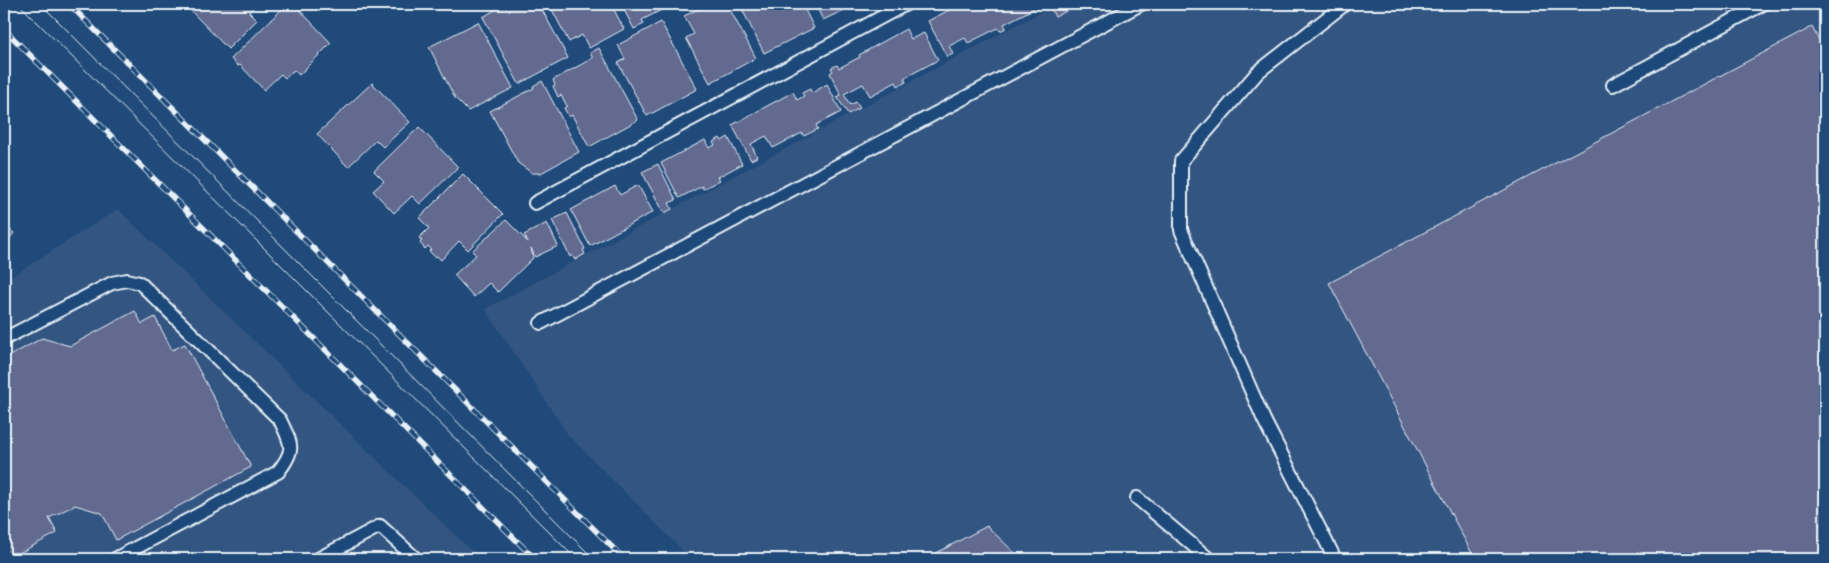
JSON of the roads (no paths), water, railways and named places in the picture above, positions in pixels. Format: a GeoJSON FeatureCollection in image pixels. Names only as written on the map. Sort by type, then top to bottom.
{"type":"FeatureCollection","features":[{"type":"Feature","properties":{"kind":"lane"},"geometry":{"type":"LineString","coordinates":[[535,203],[906,4]]}},
{"type":"Feature","properties":{"kind":"lane"},"geometry":{"type":"LineString","coordinates":[[541,323],[1141,4]]}},
{"type":"Feature","properties":{"kind":"lane"},"geometry":{"type":"LineString","coordinates":[[1335,559],[1264,420],[1181,230],[1181,161],[1258,72],[1345,4]]}},
{"type":"Feature","properties":{"kind":"lane"},"geometry":{"type":"LineString","coordinates":[[1613,85],[1764,4]]}},
{"type":"Feature","properties":{"kind":"lane"},"geometry":{"type":"LineString","coordinates":[[4,339],[112,283],[127,280],[140,282],[280,420],[291,442],[290,457],[278,472],[115,559]]}},
{"type":"Feature","properties":{"kind":"lane"},"geometry":{"type":"LineString","coordinates":[[1137,498],[1209,559]]}},
{"type":"Feature","properties":{"kind":"lane"},"geometry":{"type":"LineString","coordinates":[[318,559],[380,526],[416,559]]}},
{"type":"Feature","properties":{"kind":"tram line"},"geometry":{"type":"LineString","coordinates":[[19,4],[576,559]]}},
{"type":"Feature","properties":{"kind":"tram line"},"geometry":{"type":"LineString","coordinates":[[41,4],[594,559]]}},
{"type":"Feature","properties":{"kind":"railway"},"geometry":{"type":"LineString","coordinates":[[69,4],[624,559]]}},
{"type":"Feature","properties":{"kind":"railway"},"geometry":{"type":"LineString","coordinates":[[4,29],[535,559]]}}]}
